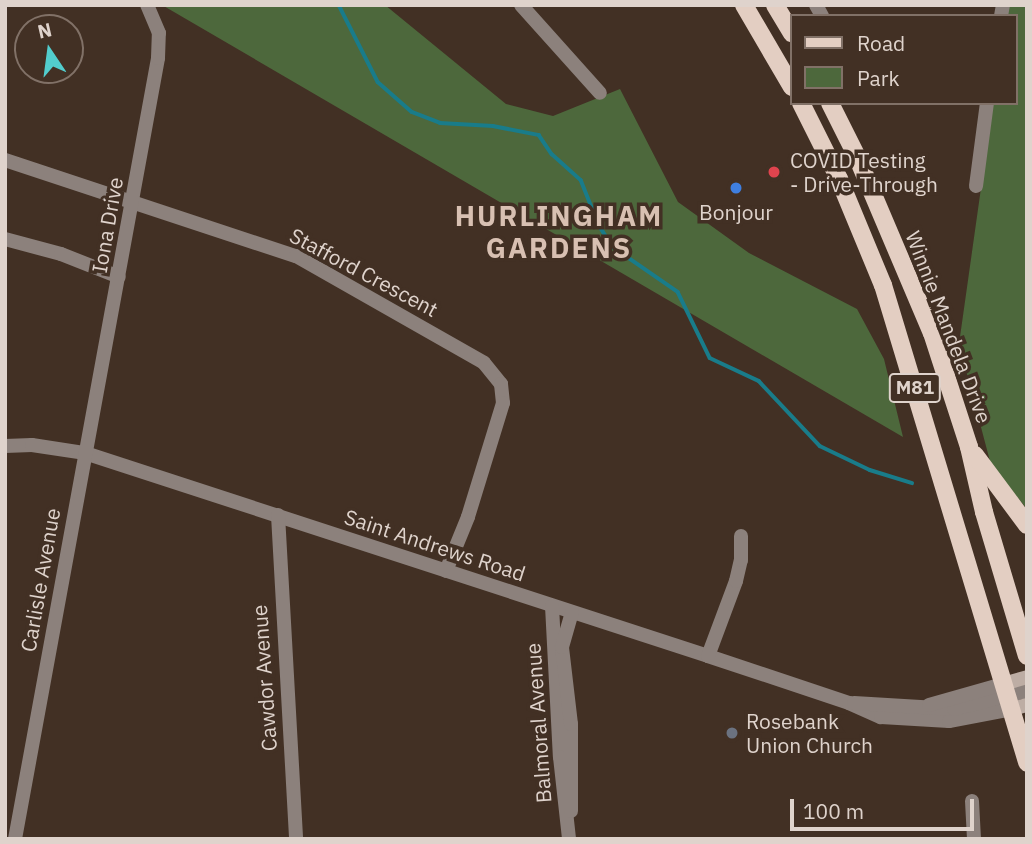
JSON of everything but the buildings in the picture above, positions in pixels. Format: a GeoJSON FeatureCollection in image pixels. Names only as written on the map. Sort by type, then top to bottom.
{"type":"FeatureCollection","features":[{"type":"Feature","properties":{"kind":"main road"},"geometry":{"type":"LineString","coordinates":[[744,5],[790,84]]}},
{"type":"Feature","properties":{"kind":"main road"},"geometry":{"type":"LineString","coordinates":[[775,5],[790,30]]}},
{"type":"Feature","properties":{"kind":"main road","name":"M81"},"geometry":{"type":"LineString","coordinates":[[802,105],[839,179],[883,285],[1012,699],[1027,763]]}},
{"type":"Feature","properties":{"kind":"main road","name":"Winnie Mandela Drive"},"geometry":{"type":"LineString","coordinates":[[831,105],[876,200],[932,333],[970,447],[985,512],[1027,656]]}},
{"type":"Feature","properties":{"kind":"main road"},"geometry":{"type":"LineString","coordinates":[[970,447],[1027,525]]}},
{"type":"Feature","properties":{"kind":"main road"},"geometry":{"type":"LineString","coordinates":[[1012,699],[1027,677]]}},
{"type":"Feature","properties":{"kind":"street","name":"Iona Drive"},"geometry":{"type":"LineString","coordinates":[[85,453],[158,58],[159,33],[147,5]]}},
{"type":"Feature","properties":{"kind":"street"},"geometry":{"type":"LineString","coordinates":[[521,5],[600,93]]}},
{"type":"Feature","properties":{"kind":"street"},"geometry":{"type":"LineString","coordinates":[[976,186],[986,105]]}},
{"type":"Feature","properties":{"kind":"street","name":"Stafford Crescent"},"geometry":{"type":"LineString","coordinates":[[5,160],[296,256],[484,363],[495,373],[503,395],[500,416],[468,517],[446,571]]}},
{"type":"Feature","properties":{"kind":"street"},"geometry":{"type":"LineString","coordinates":[[5,239],[61,254],[119,277]]}},
{"type":"Feature","properties":{"kind":"street","name":"Saint Andrews Road"},"geometry":{"type":"LineString","coordinates":[[5,446],[32,445],[85,453],[708,656],[849,703],[881,718],[927,722],[965,720],[1012,699]]}},
{"type":"Feature","properties":{"kind":"street","name":"Carlisle Avenue"},"geometry":{"type":"LineString","coordinates":[[15,839],[85,453]]}},
{"type":"Feature","properties":{"kind":"street","name":"Cawdor Avenue"},"geometry":{"type":"LineString","coordinates":[[278,516],[296,839]]}},
{"type":"Feature","properties":{"kind":"street"},"geometry":{"type":"LineString","coordinates":[[708,656],[736,581],[741,560],[741,536]]}},
{"type":"Feature","properties":{"kind":"street","name":"Balmoral Avenue"},"geometry":{"type":"LineString","coordinates":[[552,606],[573,789],[569,838]]}},
{"type":"Feature","properties":{"kind":"street","name":"Balmoral Avenue"},"geometry":{"type":"LineString","coordinates":[[564,724],[562,647],[572,612]]}},
{"type":"Feature","properties":{"kind":"street"},"geometry":{"type":"LineString","coordinates":[[1012,699],[1027,691]]}},
{"type":"Feature","properties":{"kind":"street","name":"Saint Andrews Road"},"geometry":{"type":"LineString","coordinates":[[849,703],[921,707],[1012,699]]}},
{"type":"Feature","properties":{"kind":"street"},"geometry":{"type":"LineString","coordinates":[[972,801],[974,839]]}},
{"type":"Feature","properties":{"kind":"green space"},"geometry":{"type":"Polygon","coordinates":[[[162,5],[385,5],[506,104],[553,116],[620,89],[678,202],[749,253],[857,309],[884,359],[903,437],[162,5]]]}},
{"type":"Feature","properties":{"kind":"green space"},"geometry":{"type":"Polygon","coordinates":[[[1007,5],[1027,5],[1027,509],[991,465],[959,344],[993,105],[1018,105],[1018,14],[1006,14],[1007,5]]]}},
{"type":"Feature","properties":{"kind":"waterway"},"geometry":{"type":"LineString","coordinates":[[339,5],[378,82],[412,112],[440,123],[493,126],[539,135],[552,154],[581,180],[599,225],[613,247],[678,292],[710,358],[759,381],[820,446],[870,470],[912,483]]}},
{"type":"Feature","properties":{"kind":"place","name":"COVID Testing - Drive-Through"},"geometry":{"type":"Point","coordinates":[774,172]}},
{"type":"Feature","properties":{"kind":"place","name":"Bonjour"},"geometry":{"type":"Point","coordinates":[736,188]}},
{"type":"Feature","properties":{"kind":"place","name":"Rosebank Union Church"},"geometry":{"type":"Point","coordinates":[732,733]}},
{"type":"Feature","properties":{"kind":"district","name":"HURLINGHAM GARDENS"},"geometry":{"type":"Point","coordinates":[559,232]}}]}
